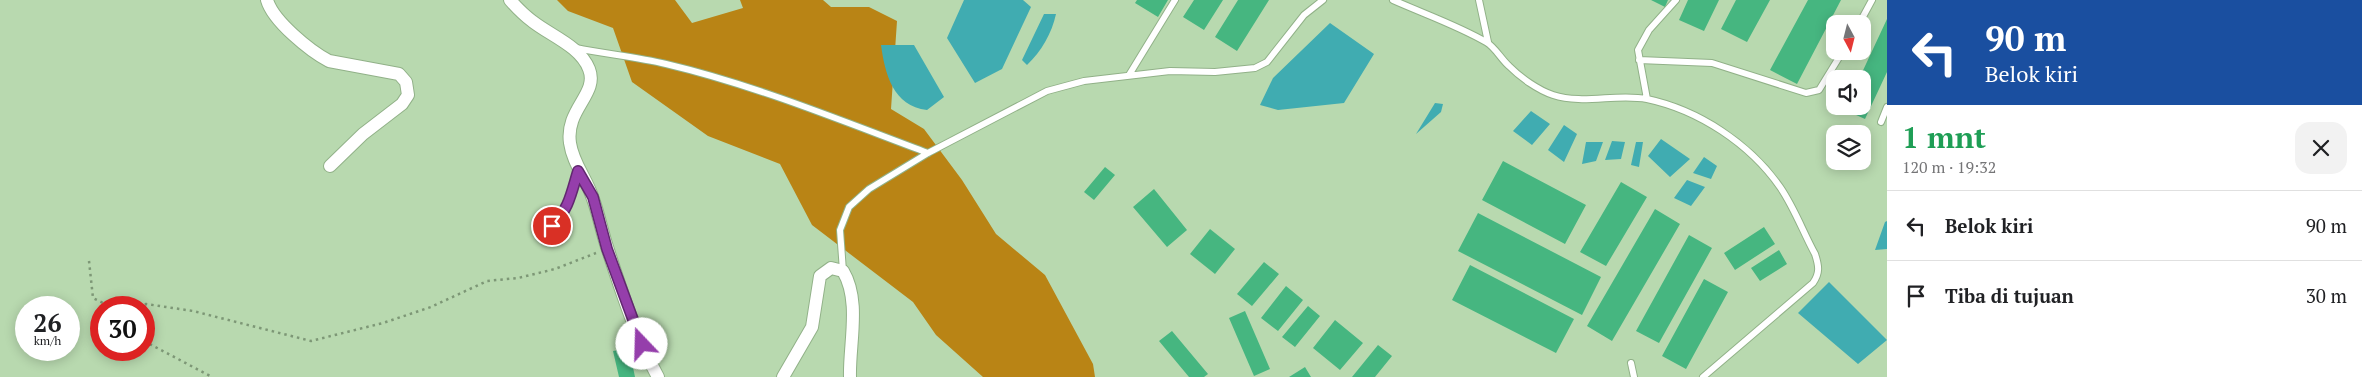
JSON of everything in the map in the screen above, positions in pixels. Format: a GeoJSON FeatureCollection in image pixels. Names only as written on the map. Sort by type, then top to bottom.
{"type":"FeatureCollection","features":[{"type":"Feature","properties":{"kind":"street"},"geometry":{"type":"LineString","coordinates":[[267,0],[269,6],[283,25],[329,62],[399,74],[406,82],[408,95],[402,104],[364,134],[330,166]]}},
{"type":"Feature","properties":{"kind":"street"},"geometry":{"type":"LineString","coordinates":[[510,0],[532,21],[571,48],[589,67],[592,81],[589,92],[574,114],[569,133],[573,156],[578,171],[593,197],[607,249],[636,329],[658,377]]}},
{"type":"Feature","properties":{"kind":"street"},"geometry":{"type":"LineString","coordinates":[[783,377],[812,327],[820,276],[831,268],[843,271],[850,286],[852,303],[850,377]]}},
{"type":"Feature","properties":{"kind":"lane"},"geometry":{"type":"LineString","coordinates":[[1129,75],[1175,0]]}},
{"type":"Feature","properties":{"kind":"lane"},"geometry":{"type":"LineString","coordinates":[[843,271],[840,230],[849,207],[869,189],[928,153],[1047,91],[1084,81],[1170,71],[1215,72],[1255,68],[1267,62],[1304,15],[1323,0]]}},
{"type":"Feature","properties":{"kind":"lane"},"geometry":{"type":"LineString","coordinates":[[1393,0],[1488,42],[1509,66],[1523,78],[1554,95],[1572,98],[1618,97],[1647,99],[1693,116],[1730,136],[1761,164],[1781,189],[1818,263],[1818,276],[1813,283],[1703,377]]}},
{"type":"Feature","properties":{"kind":"lane"},"geometry":{"type":"LineString","coordinates":[[1479,0],[1488,42]]}},
{"type":"Feature","properties":{"kind":"lane"},"geometry":{"type":"LineString","coordinates":[[1647,99],[1638,50],[1642,40],[1676,0]]}},
{"type":"Feature","properties":{"kind":"lane"},"geometry":{"type":"LineString","coordinates":[[1864,15],[1872,0]]}},
{"type":"Feature","properties":{"kind":"lane"},"geometry":{"type":"LineString","coordinates":[[571,48],[665,64],[702,74],[841,119],[928,153]]}},
{"type":"Feature","properties":{"kind":"lane"},"geometry":{"type":"LineString","coordinates":[[1639,60],[1712,63],[1814,93],[1820,90],[1838,60]]}},
{"type":"Feature","properties":{"kind":"lane"},"geometry":{"type":"LineString","coordinates":[[1881,122],[1887,107]]}},
{"type":"Feature","properties":{"kind":"lane"},"geometry":{"type":"LineString","coordinates":[[538,235],[563,215],[569,205],[578,171]]}},
{"type":"Feature","properties":{"kind":"lane"},"geometry":{"type":"LineString","coordinates":[[1631,363],[1634,377]]}},
{"type":"Feature","properties":{"kind":"path"},"geometry":{"type":"LineString","coordinates":[[155,305],[193,311],[312,341],[383,323],[431,307],[487,281],[518,278],[555,269],[607,249]]}},
{"type":"Feature","properties":{"kind":"path"},"geometry":{"type":"LineString","coordinates":[[89,261],[93,296]]}},
{"type":"Feature","properties":{"kind":"path"},"geometry":{"type":"LineString","coordinates":[[155,346],[212,377]]}},
{"type":"Feature","properties":{"kind":"shaded area"},"geometry":{"type":"Polygon","coordinates":[[[557,0],[675,0],[692,23],[743,8],[740,0],[823,0],[831,7],[869,7],[897,21],[891,109],[924,129],[962,180],[996,234],[1045,275],[1093,364],[1095,377],[983,377],[936,335],[913,302],[812,225],[780,164],[708,136],[632,82],[613,28],[568,11],[557,0]]]}},
{"type":"Feature","properties":{"kind":"water"},"geometry":{"type":"Polygon","coordinates":[[[964,0],[1023,0],[1031,7],[1002,69],[975,83],[947,38],[964,0]]]}},
{"type":"Feature","properties":{"kind":"water"},"geometry":{"type":"Polygon","coordinates":[[[1044,14],[1056,14],[1052,28],[1037,54],[1027,65],[1022,60],[1044,14]]]}},
{"type":"Feature","properties":{"kind":"water"},"geometry":{"type":"Polygon","coordinates":[[[1330,23],[1374,54],[1344,103],[1278,110],[1260,105],[1273,78],[1330,23]]]}},
{"type":"Feature","properties":{"kind":"water"},"geometry":{"type":"Polygon","coordinates":[[[881,45],[914,45],[944,97],[927,110],[906,102],[893,87],[888,77],[881,45]]]}},
{"type":"Feature","properties":{"kind":"water"},"geometry":{"type":"Polygon","coordinates":[[[1435,103],[1443,104],[1441,112],[1416,134],[1435,103]]]}},
{"type":"Feature","properties":{"kind":"water"},"geometry":{"type":"Polygon","coordinates":[[[1531,111],[1550,124],[1532,145],[1513,131],[1531,111]]]}},
{"type":"Feature","properties":{"kind":"water"},"geometry":{"type":"Polygon","coordinates":[[[1564,125],[1577,134],[1564,162],[1548,150],[1564,125]]]}},
{"type":"Feature","properties":{"kind":"water"},"geometry":{"type":"Polygon","coordinates":[[[1661,139],[1690,159],[1670,177],[1648,156],[1661,139]]]}},
{"type":"Feature","properties":{"kind":"water"},"geometry":{"type":"Polygon","coordinates":[[[1612,141],[1625,142],[1621,159],[1605,160],[1612,141]]]}},
{"type":"Feature","properties":{"kind":"water"},"geometry":{"type":"Polygon","coordinates":[[[1586,142],[1603,142],[1596,161],[1582,164],[1586,142]]]}},
{"type":"Feature","properties":{"kind":"water"},"geometry":{"type":"Polygon","coordinates":[[[1636,142],[1643,142],[1639,167],[1631,165],[1636,142]]]}},
{"type":"Feature","properties":{"kind":"water"},"geometry":{"type":"Polygon","coordinates":[[[1704,157],[1717,166],[1711,179],[1693,173],[1704,157]]]}},
{"type":"Feature","properties":{"kind":"water"},"geometry":{"type":"Polygon","coordinates":[[[1687,180],[1705,187],[1691,206],[1674,198],[1687,180]]]}},
{"type":"Feature","properties":{"kind":"water"},"geometry":{"type":"Polygon","coordinates":[[[1887,221],[1887,249],[1875,250],[1885,222],[1887,221]]]}},
{"type":"Feature","properties":{"kind":"water"},"geometry":{"type":"Polygon","coordinates":[[[1829,282],[1887,340],[1858,364],[1798,313],[1829,282]]]}},
{"type":"Feature","properties":{"kind":"building"},"geometry":{"type":"Polygon","coordinates":[[[1137,0],[1168,0],[1158,17],[1135,3],[1137,0]]]}},
{"type":"Feature","properties":{"kind":"building"},"geometry":{"type":"Polygon","coordinates":[[[1194,0],[1223,0],[1204,30],[1183,17],[1194,0]]]}},
{"type":"Feature","properties":{"kind":"building"},"geometry":{"type":"Polygon","coordinates":[[[1238,0],[1269,0],[1237,51],[1215,37],[1238,0]]]}},
{"type":"Feature","properties":{"kind":"building"},"geometry":{"type":"Polygon","coordinates":[[[1651,0],[1668,0],[1665,7],[1651,0]]]}},
{"type":"Feature","properties":{"kind":"building"},"geometry":{"type":"Polygon","coordinates":[[[1688,0],[1719,0],[1704,31],[1679,20],[1688,0]]]}},
{"type":"Feature","properties":{"kind":"building"},"geometry":{"type":"Polygon","coordinates":[[[1736,0],[1770,0],[1747,42],[1721,29],[1736,0]]]}},
{"type":"Feature","properties":{"kind":"building"},"geometry":{"type":"Polygon","coordinates":[[[1808,0],[1841,0],[1833,15],[1826,15],[1826,29],[1797,84],[1770,70],[1808,0]]]}},
{"type":"Feature","properties":{"kind":"building"},"geometry":{"type":"Polygon","coordinates":[[[1887,19],[1887,72],[1871,106],[1871,70],[1863,70],[1868,60],[1871,60],[1871,53],[1887,19]]]}},
{"type":"Feature","properties":{"kind":"building"},"geometry":{"type":"Polygon","coordinates":[[[1856,115],[1867,115],[1865,119],[1856,115]]]}},
{"type":"Feature","properties":{"kind":"building"},"geometry":{"type":"Polygon","coordinates":[[[1503,161],[1586,205],[1565,244],[1482,200],[1503,161]]]}},
{"type":"Feature","properties":{"kind":"building"},"geometry":{"type":"Polygon","coordinates":[[[1105,167],[1115,175],[1094,200],[1084,192],[1105,167]]]}},
{"type":"Feature","properties":{"kind":"building"},"geometry":{"type":"Polygon","coordinates":[[[1621,182],[1647,197],[1606,266],[1580,252],[1621,182]]]}},
{"type":"Feature","properties":{"kind":"building"},"geometry":{"type":"Polygon","coordinates":[[[1154,189],[1187,230],[1167,247],[1133,207],[1154,189]]]}},
{"type":"Feature","properties":{"kind":"building"},"geometry":{"type":"Polygon","coordinates":[[[1655,209],[1680,224],[1612,341],[1587,326],[1655,209]]]}},
{"type":"Feature","properties":{"kind":"building"},"geometry":{"type":"Polygon","coordinates":[[[1478,213],[1601,277],[1582,315],[1458,251],[1478,213]]]}},
{"type":"Feature","properties":{"kind":"building"},"geometry":{"type":"Polygon","coordinates":[[[1764,227],[1775,244],[1735,270],[1724,253],[1764,227]]]}},
{"type":"Feature","properties":{"kind":"building"},"geometry":{"type":"Polygon","coordinates":[[[1210,229],[1235,249],[1215,274],[1190,254],[1210,229]]]}},
{"type":"Feature","properties":{"kind":"building"},"geometry":{"type":"Polygon","coordinates":[[[1689,235],[1712,248],[1659,343],[1636,331],[1689,235]]]}},
{"type":"Feature","properties":{"kind":"building"},"geometry":{"type":"Polygon","coordinates":[[[1779,250],[1787,264],[1760,281],[1751,268],[1779,250]]]}},
{"type":"Feature","properties":{"kind":"building"},"geometry":{"type":"Polygon","coordinates":[[[1264,262],[1279,274],[1252,306],[1237,294],[1264,262]]]}},
{"type":"Feature","properties":{"kind":"building"},"geometry":{"type":"Polygon","coordinates":[[[1470,265],[1574,319],[1556,353],[1452,300],[1470,265]]]}},
{"type":"Feature","properties":{"kind":"building"},"geometry":{"type":"Polygon","coordinates":[[[1704,279],[1728,292],[1686,369],[1662,356],[1704,279]]]}},
{"type":"Feature","properties":{"kind":"building"},"geometry":{"type":"Polygon","coordinates":[[[1286,286],[1303,300],[1278,331],[1261,318],[1286,286]]]}},
{"type":"Feature","properties":{"kind":"building"},"geometry":{"type":"Polygon","coordinates":[[[1308,306],[1320,316],[1295,347],[1282,337],[1308,306]]]}},
{"type":"Feature","properties":{"kind":"building"},"geometry":{"type":"Polygon","coordinates":[[[1245,311],[1270,369],[1254,376],[1229,318],[1245,311]]]}},
{"type":"Feature","properties":{"kind":"building"},"geometry":{"type":"Polygon","coordinates":[[[1335,320],[1363,343],[1340,370],[1313,348],[1335,320]]]}},
{"type":"Feature","properties":{"kind":"building"},"geometry":{"type":"Polygon","coordinates":[[[1172,331],[1208,374],[1204,377],[1189,377],[1159,341],[1172,331]]]}},
{"type":"Feature","properties":{"kind":"building"},"geometry":{"type":"Polygon","coordinates":[[[1378,345],[1392,356],[1375,377],[1352,377],[1378,345]]]}},
{"type":"Feature","properties":{"kind":"building"},"geometry":{"type":"Polygon","coordinates":[[[629,348],[635,377],[619,377],[613,351],[629,348]]]}},
{"type":"Feature","properties":{"kind":"building"},"geometry":{"type":"Polygon","coordinates":[[[1305,367],[1311,377],[1289,377],[1305,367]]]}},
{"type":"Feature","properties":{"kind":"route"},"geometry":{"type":"LineString","coordinates":[[552,226],[563,215],[569,205],[578,171],[593,197],[607,249],[642,344]]}}]}
